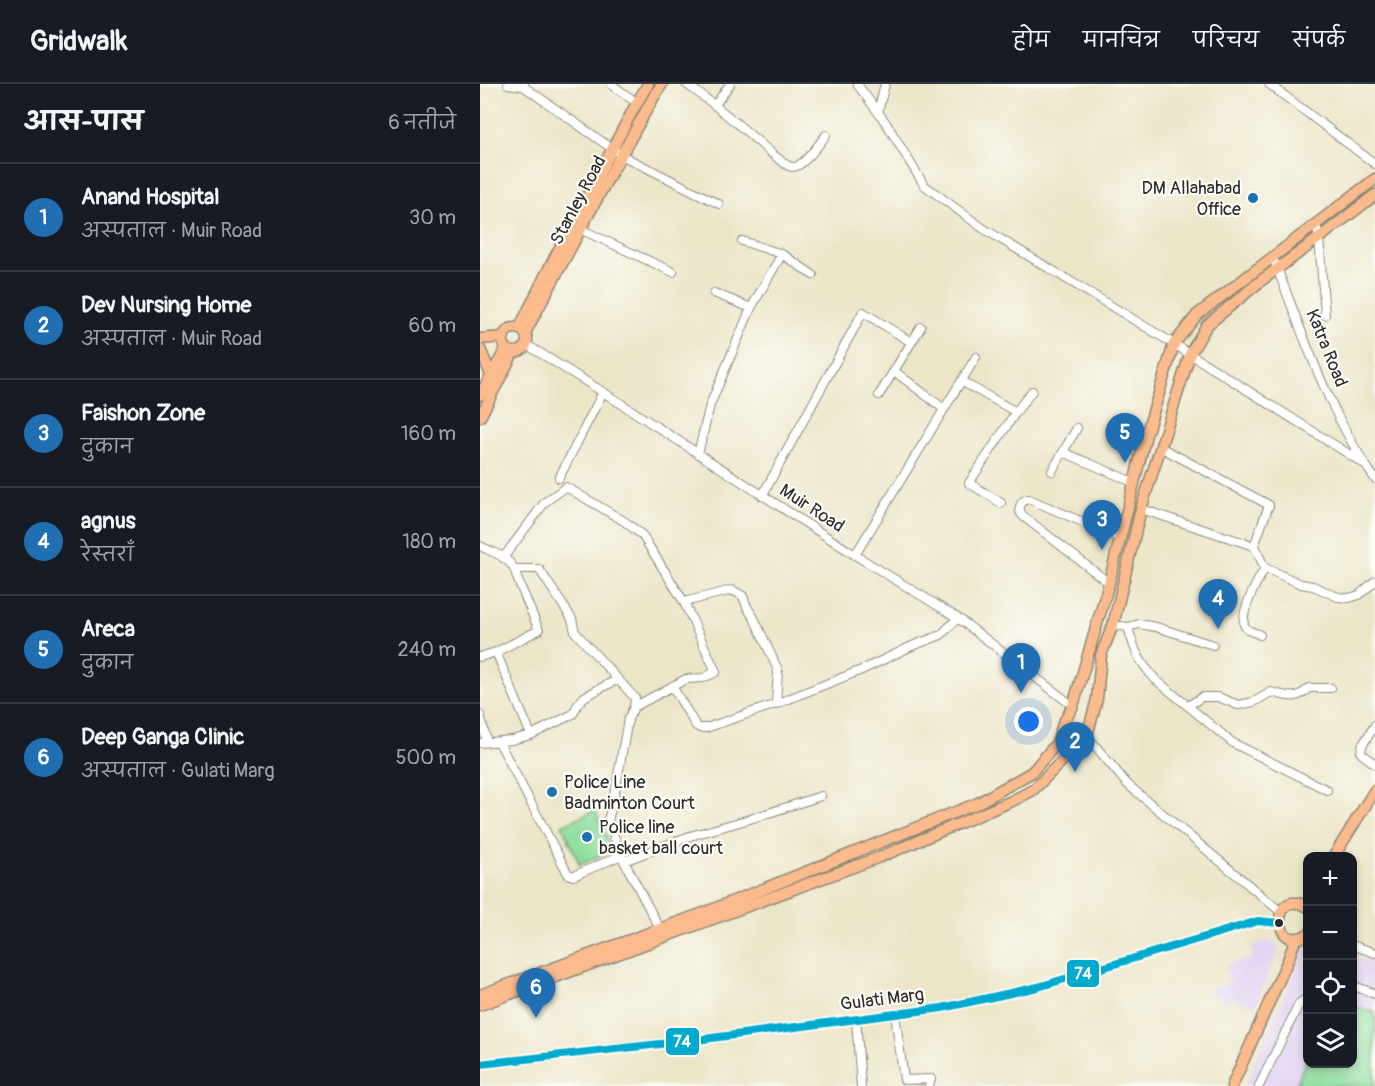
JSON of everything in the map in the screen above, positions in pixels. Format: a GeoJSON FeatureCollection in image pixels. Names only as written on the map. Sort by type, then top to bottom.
{"type":"FeatureCollection","features":[{"type":"Feature","properties":{"kind":"main road","name":"Stanley Road"},"geometry":{"type":"LineString","coordinates":[[522,331],[580,229],[617,152],[637,103],[648,84]]}},
{"type":"Feature","properties":{"kind":"main road","name":"Stanley Road"},"geometry":{"type":"LineString","coordinates":[[522,331],[546,274],[617,152],[662,84]]}},
{"type":"Feature","properties":{"kind":"main road"},"geometry":{"type":"LineString","coordinates":[[480,995],[660,929],[978,803],[1032,772],[1056,743],[1075,701],[1109,583],[1146,435],[1174,344],[1197,315],[1375,179]]}},
{"type":"Feature","properties":{"kind":"main road"},"geometry":{"type":"LineString","coordinates":[[480,1005],[879,858],[1033,790],[1084,739],[1097,699],[1101,655],[1113,625],[1142,508],[1190,354],[1206,325],[1262,279],[1375,195]]}},
{"type":"Feature","properties":{"kind":"main road"},"geometry":{"type":"LineString","coordinates":[[511,328],[522,331],[527,345],[521,351],[509,351],[502,341],[505,333],[511,328]]}},
{"type":"Feature","properties":{"kind":"main road"},"geometry":{"type":"LineString","coordinates":[[480,339],[503,337]]}},
{"type":"Feature","properties":{"kind":"main road"},"geometry":{"type":"LineString","coordinates":[[480,349],[491,375]]}},
{"type":"Feature","properties":{"kind":"main road"},"geometry":{"type":"LineString","coordinates":[[480,395],[491,375],[509,351]]}},
{"type":"Feature","properties":{"kind":"main road"},"geometry":{"type":"LineString","coordinates":[[480,417],[509,351]]}},
{"type":"Feature","properties":{"kind":"main road"},"geometry":{"type":"LineString","coordinates":[[1075,701],[1093,699],[1095,708]]}},
{"type":"Feature","properties":{"kind":"main road"},"geometry":{"type":"LineString","coordinates":[[1060,733],[1063,742],[1084,739]]}},
{"type":"Feature","properties":{"kind":"main road"},"geometry":{"type":"LineString","coordinates":[[1336,852],[1375,790]]}},
{"type":"Feature","properties":{"kind":"main road"},"geometry":{"type":"LineString","coordinates":[[1303,904],[1292,903],[1286,906],[1280,917],[1281,928],[1285,933],[1290,937],[1303,936]]}},
{"type":"Feature","properties":{"kind":"main road"},"geometry":{"type":"LineString","coordinates":[[1232,1086],[1296,938]]}},
{"type":"Feature","properties":{"kind":"street"},"geometry":{"type":"LineString","coordinates":[[508,84],[524,85],[617,152],[719,204]]}},
{"type":"Feature","properties":{"kind":"street"},"geometry":{"type":"LineString","coordinates":[[610,84],[637,103]]}},
{"type":"Feature","properties":{"kind":"street"},"geometry":{"type":"LineString","coordinates":[[686,84],[791,167],[802,163],[826,135]]}},
{"type":"Feature","properties":{"kind":"street"},"geometry":{"type":"LineString","coordinates":[[715,105],[730,84]]}},
{"type":"Feature","properties":{"kind":"street"},"geometry":{"type":"LineString","coordinates":[[857,84],[878,112],[924,185],[984,229],[1364,463]]}},
{"type":"Feature","properties":{"kind":"street"},"geometry":{"type":"LineString","coordinates":[[878,112],[885,84]]}},
{"type":"Feature","properties":{"kind":"street"},"geometry":{"type":"LineString","coordinates":[[1269,84],[1375,164]]}},
{"type":"Feature","properties":{"kind":"street"},"geometry":{"type":"LineString","coordinates":[[1316,224],[1325,315]]}},
{"type":"Feature","properties":{"kind":"street"},"geometry":{"type":"LineString","coordinates":[[580,229],[673,272]]}},
{"type":"Feature","properties":{"kind":"street"},"geometry":{"type":"LineString","coordinates":[[742,241],[782,254],[813,275]]}},
{"type":"Feature","properties":{"kind":"street"},"geometry":{"type":"LineString","coordinates":[[698,454],[710,405],[752,308],[782,254]]}},
{"type":"Feature","properties":{"kind":"street","name":"Katra Road"},"geometry":{"type":"LineString","coordinates":[[1273,258],[1336,412],[1375,479]]}},
{"type":"Feature","properties":{"kind":"street"},"geometry":{"type":"LineString","coordinates":[[714,293],[752,308]]}},
{"type":"Feature","properties":{"kind":"street"},"geometry":{"type":"LineString","coordinates":[[762,496],[863,312],[911,342]]}},
{"type":"Feature","properties":{"kind":"street"},"geometry":{"type":"LineString","coordinates":[[879,395],[921,327]]}},
{"type":"Feature","properties":{"kind":"street","name":"Muir Road"},"geometry":{"type":"LineString","coordinates":[[527,345],[855,555],[958,618],[1075,701]]}},
{"type":"Feature","properties":{"kind":"street"},"geometry":{"type":"LineString","coordinates":[[855,555],[976,357]]}},
{"type":"Feature","properties":{"kind":"street"},"geometry":{"type":"LineString","coordinates":[[894,371],[944,409]]}},
{"type":"Feature","properties":{"kind":"street"},"geometry":{"type":"LineString","coordinates":[[962,381],[1016,412]]}},
{"type":"Feature","properties":{"kind":"street"},"geometry":{"type":"LineString","coordinates":[[1001,502],[969,483],[1032,391]]}},
{"type":"Feature","properties":{"kind":"street"},"geometry":{"type":"LineString","coordinates":[[559,478],[603,392]]}},
{"type":"Feature","properties":{"kind":"street"},"geometry":{"type":"LineString","coordinates":[[1052,471],[1077,428]]}},
{"type":"Feature","properties":{"kind":"street"},"geometry":{"type":"LineString","coordinates":[[1160,447],[1269,505],[1254,546]]}},
{"type":"Feature","properties":{"kind":"street"},"geometry":{"type":"LineString","coordinates":[[1063,452],[1135,483]]}},
{"type":"Feature","properties":{"kind":"street"},"geometry":{"type":"LineString","coordinates":[[503,558],[545,502],[566,487],[624,521],[642,535],[684,602],[716,672],[703,678],[686,679],[634,707]]}},
{"type":"Feature","properties":{"kind":"street"},"geometry":{"type":"LineString","coordinates":[[1109,583],[1023,516],[1019,509],[1023,502],[1029,499],[1120,538]]}},
{"type":"Feature","properties":{"kind":"street"},"geometry":{"type":"LineString","coordinates":[[1142,508],[1254,546],[1265,568],[1338,597],[1349,598],[1359,595],[1375,581]]}},
{"type":"Feature","properties":{"kind":"street"},"geometry":{"type":"LineString","coordinates":[[480,546],[510,561],[516,569],[517,578],[538,630],[496,652],[480,657]]}},
{"type":"Feature","properties":{"kind":"street"},"geometry":{"type":"LineString","coordinates":[[1260,635],[1247,630],[1243,620],[1254,587],[1265,568]]}},
{"type":"Feature","properties":{"kind":"street"},"geometry":{"type":"LineString","coordinates":[[516,569],[539,569],[572,619],[575,632],[635,698],[634,707],[628,719],[608,821],[623,858],[660,929]]}},
{"type":"Feature","properties":{"kind":"street"},"geometry":{"type":"LineString","coordinates":[[684,602],[732,590],[742,596],[778,670],[776,704]]}},
{"type":"Feature","properties":{"kind":"street"},"geometry":{"type":"LineString","coordinates":[[672,686],[689,716],[700,728],[776,704],[864,669],[941,635],[958,618]]}},
{"type":"Feature","properties":{"kind":"street"},"geometry":{"type":"LineString","coordinates":[[1113,625],[1128,627],[1139,624],[1213,645]]}},
{"type":"Feature","properties":{"kind":"street"},"geometry":{"type":"LineString","coordinates":[[1128,627],[1136,654],[1156,680],[1233,743],[1327,790]]}},
{"type":"Feature","properties":{"kind":"street"},"geometry":{"type":"LineString","coordinates":[[496,652],[531,735]]}},
{"type":"Feature","properties":{"kind":"street"},"geometry":{"type":"LineString","coordinates":[[480,715],[484,742],[522,738],[573,714],[584,697],[618,679]]}},
{"type":"Feature","properties":{"kind":"street"},"geometry":{"type":"LineString","coordinates":[[1188,706],[1202,697],[1218,697],[1238,705],[1254,702],[1271,692],[1293,697],[1309,688],[1331,688]]}},
{"type":"Feature","properties":{"kind":"street"},"geometry":{"type":"LineString","coordinates":[[1375,724],[1362,746],[1361,753],[1375,764]]}},
{"type":"Feature","properties":{"kind":"street"},"geometry":{"type":"LineString","coordinates":[[1084,739],[1127,784],[1280,917]]}},
{"type":"Feature","properties":{"kind":"street"},"geometry":{"type":"LineString","coordinates":[[499,742],[568,874],[573,876],[690,836],[821,796]]}},
{"type":"Feature","properties":{"kind":"street","name":"Gulati Marg"},"geometry":{"type":"LineString","coordinates":[[480,1064],[696,1040],[942,1008],[1038,987],[1258,921],[1280,917]]}},
{"type":"Feature","properties":{"kind":"street"},"geometry":{"type":"LineString","coordinates":[[1357,946],[1375,952]]}},
{"type":"Feature","properties":{"kind":"street"},"geometry":{"type":"LineString","coordinates":[[1357,987],[1375,994]]}},
{"type":"Feature","properties":{"kind":"street"},"geometry":{"type":"LineString","coordinates":[[1259,1086],[1299,1004],[1303,1001]]}},
{"type":"Feature","properties":{"kind":"street"},"geometry":{"type":"LineString","coordinates":[[895,1014],[904,1080],[931,1078],[929,1086]]}},
{"type":"Feature","properties":{"kind":"street"},"geometry":{"type":"LineString","coordinates":[[856,1019],[861,1086]]}},
{"type":"Feature","properties":{"kind":"shaded area"},"geometry":{"type":"Polygon","coordinates":[[[1267,941],[1272,942],[1279,950],[1255,1007],[1230,997],[1226,1003],[1210,994],[1211,989],[1230,983],[1225,966],[1253,957],[1250,946],[1267,941]]]}},
{"type":"Feature","properties":{"kind":"shaded area"},"geometry":{"type":"Polygon","coordinates":[[[1303,945],[1303,1068],[1357,1068],[1357,958],[1375,964],[1375,1086],[1244,1086],[1299,964],[1303,945]]]}},
{"type":"Feature","properties":{"kind":"green space","name":"Police line basket ball court"},"geometry":{"type":"Polygon","coordinates":[[[595,810],[612,850],[580,865],[562,825],[595,810]]]}},
{"type":"Feature","properties":{"kind":"green space"},"geometry":{"type":"Polygon","coordinates":[[[1357,1007],[1375,1012],[1375,1086],[1296,1086],[1303,1068],[1357,1068],[1357,1007]]]}},
{"type":"Feature","properties":{"kind":"transit line","name":"74"},"geometry":{"type":"LineString","coordinates":[[480,1064],[696,1040],[942,1008],[1038,987],[1258,921],[1279,923]]}},
{"type":"Feature","properties":{"kind":"place","name":"DM Allahabad Office"},"geometry":{"type":"Point","coordinates":[1253,198]}},
{"type":"Feature","properties":{"kind":"place","name":"Areca"},"geometry":{"type":"Point","coordinates":[1125,463]}},
{"type":"Feature","properties":{"kind":"place","name":"Faishon Zone"},"geometry":{"type":"Point","coordinates":[1102,550]}},
{"type":"Feature","properties":{"kind":"place","name":"agnus"},"geometry":{"type":"Point","coordinates":[1218,629]}},
{"type":"Feature","properties":{"kind":"place","name":"Anand Hospital"},"geometry":{"type":"Point","coordinates":[1021,693]}},
{"type":"Feature","properties":{"kind":"place","name":"Dev Nursing Home"},"geometry":{"type":"Point","coordinates":[1075,772]}},
{"type":"Feature","properties":{"kind":"place","name":"Police Line Badminton Court"},"geometry":{"type":"Point","coordinates":[552,792]}},
{"type":"Feature","properties":{"kind":"place","name":"Police line basket ball court"},"geometry":{"type":"Point","coordinates":[587,837]}},
{"type":"Feature","properties":{"kind":"place","name":"Deep Ganga Clinic"},"geometry":{"type":"Point","coordinates":[536,1018]}}]}
